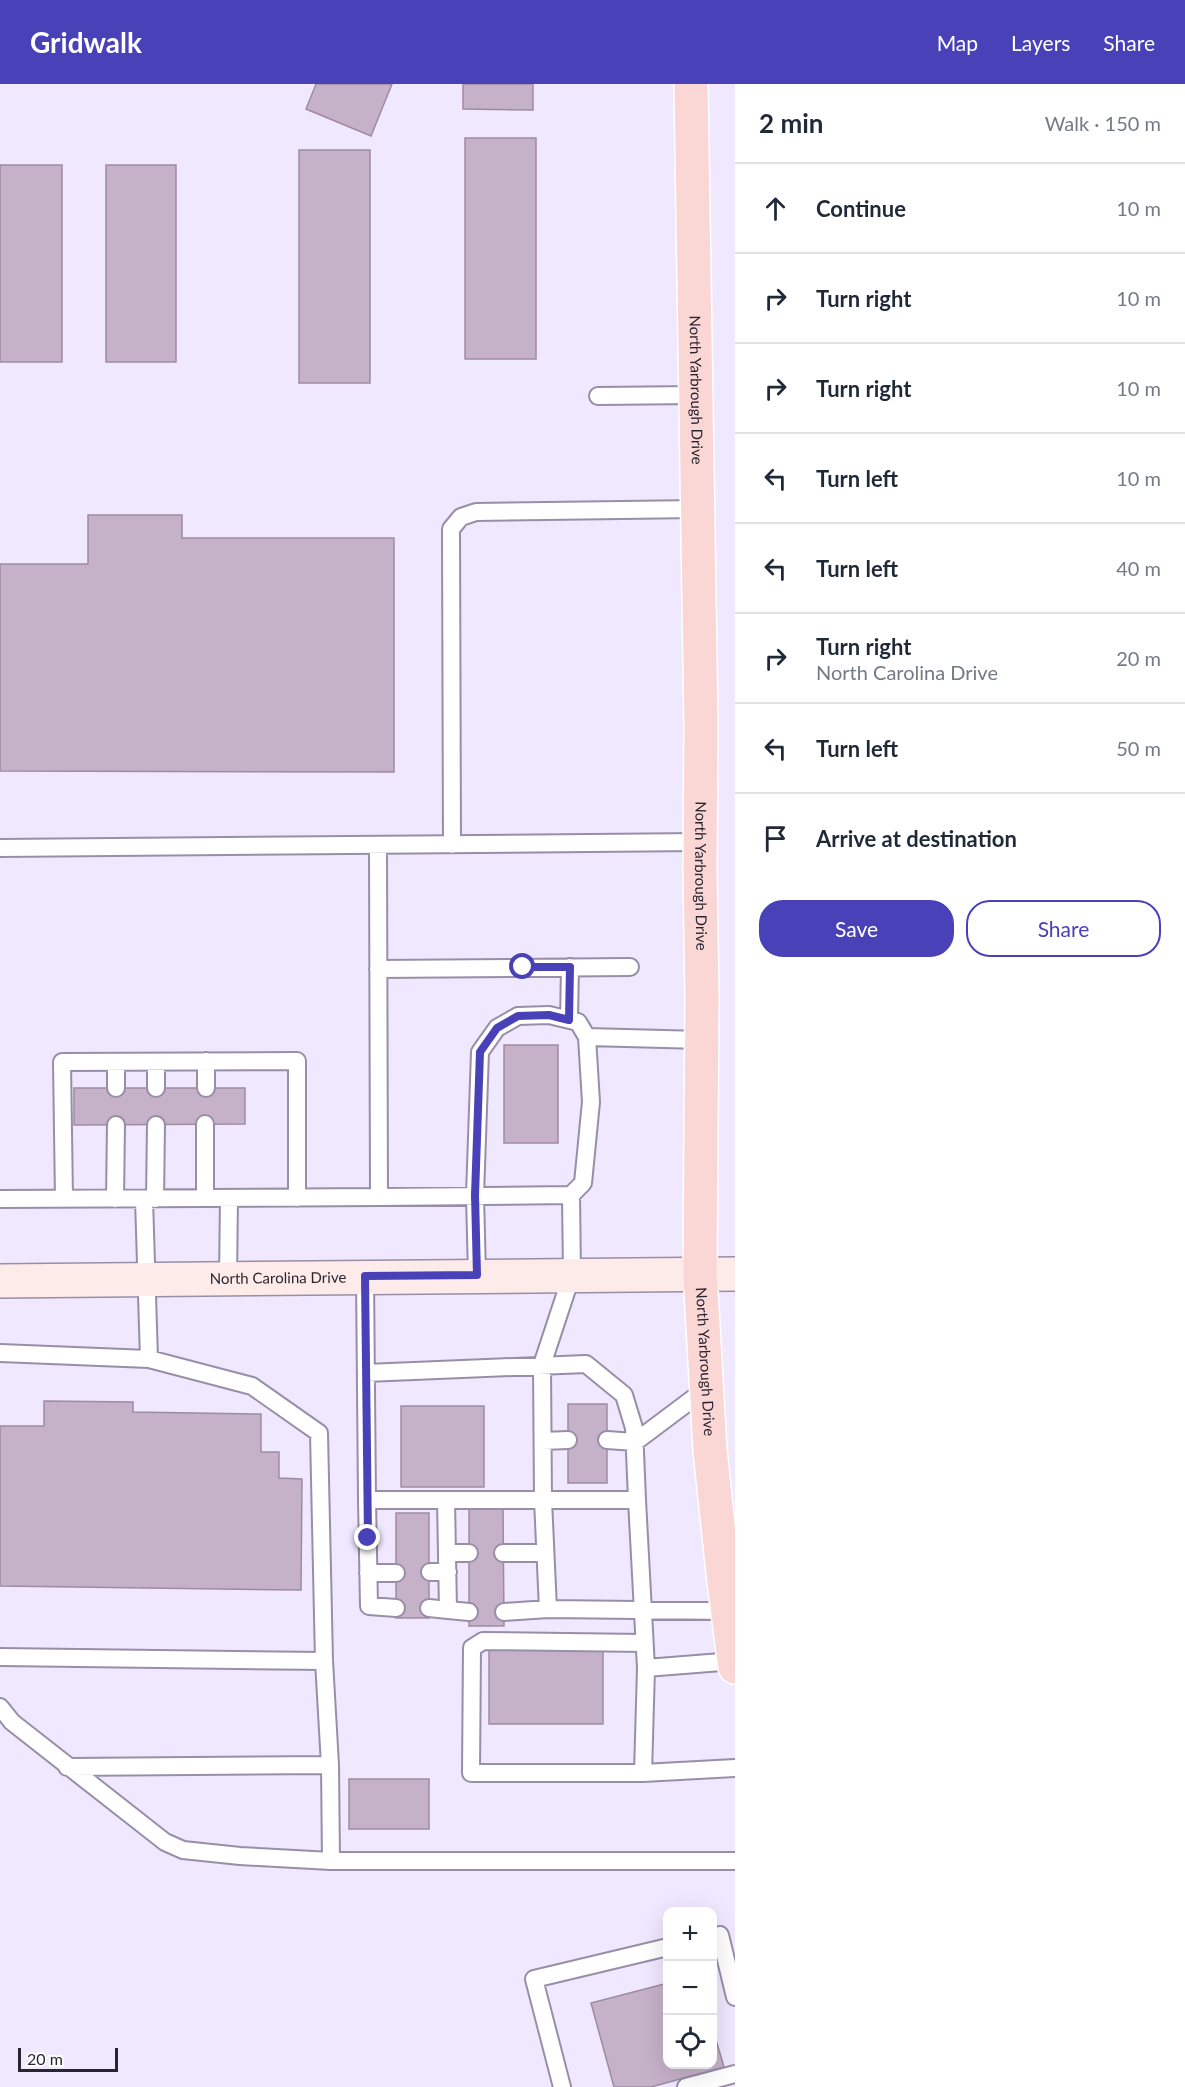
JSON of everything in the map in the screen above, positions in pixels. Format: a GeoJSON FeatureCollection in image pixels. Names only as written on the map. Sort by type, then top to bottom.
{"type":"FeatureCollection","features":[{"type":"Feature","properties":{"kind":"main road","name":"North Yarbrough Drive"},"geometry":{"type":"LineString","coordinates":[[691,84],[701,726],[700,1273],[710,1450],[735,1664]]}},
{"type":"Feature","properties":{"kind":"main road","name":"North Carolina Drive"},"geometry":{"type":"LineString","coordinates":[[0,1281],[735,1274]]}},
{"type":"Feature","properties":{"kind":"lane"},"geometry":{"type":"LineString","coordinates":[[598,396],[696,395]]}},
{"type":"Feature","properties":{"kind":"lane"},"geometry":{"type":"LineString","coordinates":[[452,844],[451,529],[461,517],[476,512],[698,509]]}},
{"type":"Feature","properties":{"kind":"lane"},"geometry":{"type":"LineString","coordinates":[[0,848],[700,842]]}},
{"type":"Feature","properties":{"kind":"lane"},"geometry":{"type":"LineString","coordinates":[[378,845],[379,1197]]}},
{"type":"Feature","properties":{"kind":"lane"},"geometry":{"type":"LineString","coordinates":[[569,1020],[570,967]]}},
{"type":"Feature","properties":{"kind":"lane"},"geometry":{"type":"LineString","coordinates":[[378,969],[630,967]]}},
{"type":"Feature","properties":{"kind":"lane"},"geometry":{"type":"LineString","coordinates":[[477,1275],[475,1195],[480,1052],[497,1028],[518,1016],[549,1015],[578,1022],[587,1037],[591,1102],[583,1183],[572,1195],[572,1274],[542,1365],[543,1500],[548,1610]]}},
{"type":"Feature","properties":{"kind":"lane"},"geometry":{"type":"LineString","coordinates":[[587,1037],[702,1040]]}},
{"type":"Feature","properties":{"kind":"lane"},"geometry":{"type":"LineString","coordinates":[[64,1199],[62,1062],[297,1060],[297,1198]]}},
{"type":"Feature","properties":{"kind":"lane"},"geometry":{"type":"LineString","coordinates":[[206,1061],[206,1088]]}},
{"type":"Feature","properties":{"kind":"lane"},"geometry":{"type":"LineString","coordinates":[[116,1062],[116,1088]]}},
{"type":"Feature","properties":{"kind":"lane"},"geometry":{"type":"LineString","coordinates":[[156,1062],[156,1088]]}},
{"type":"Feature","properties":{"kind":"lane"},"geometry":{"type":"LineString","coordinates":[[205,1124],[205,1198]]}},
{"type":"Feature","properties":{"kind":"lane"},"geometry":{"type":"LineString","coordinates":[[115,1199],[116,1125]]}},
{"type":"Feature","properties":{"kind":"lane"},"geometry":{"type":"LineString","coordinates":[[149,1359],[146,1279],[156,1125]]}},
{"type":"Feature","properties":{"kind":"lane"},"geometry":{"type":"LineString","coordinates":[[0,1199],[572,1195]]}},
{"type":"Feature","properties":{"kind":"lane"},"geometry":{"type":"LineString","coordinates":[[228,1278],[229,1198]]}},
{"type":"Feature","properties":{"kind":"lane"},"geometry":{"type":"LineString","coordinates":[[365,1276],[369,1606],[396,1608]]}},
{"type":"Feature","properties":{"kind":"lane"},"geometry":{"type":"LineString","coordinates":[[0,1353],[149,1359],[252,1386],[319,1433],[331,1861]]}},
{"type":"Feature","properties":{"kind":"lane"},"geometry":{"type":"LineString","coordinates":[[366,1373],[586,1364],[624,1395],[634,1428],[645,1643],[643,1773]]}},
{"type":"Feature","properties":{"kind":"lane"},"geometry":{"type":"LineString","coordinates":[[607,1440],[634,1442],[707,1388]]}},
{"type":"Feature","properties":{"kind":"lane"},"geometry":{"type":"LineString","coordinates":[[543,1441],[568,1440]]}},
{"type":"Feature","properties":{"kind":"lane"},"geometry":{"type":"LineString","coordinates":[[368,1500],[637,1500]]}},
{"type":"Feature","properties":{"kind":"lane"},"geometry":{"type":"LineString","coordinates":[[446,1500],[448,1610]]}},
{"type":"Feature","properties":{"kind":"lane"},"geometry":{"type":"LineString","coordinates":[[447,1553],[468,1553]]}},
{"type":"Feature","properties":{"kind":"lane"},"geometry":{"type":"LineString","coordinates":[[503,1553],[545,1553]]}},
{"type":"Feature","properties":{"kind":"lane"},"geometry":{"type":"LineString","coordinates":[[430,1572],[448,1572]]}},
{"type":"Feature","properties":{"kind":"lane"},"geometry":{"type":"LineString","coordinates":[[368,1573],[396,1573]]}},
{"type":"Feature","properties":{"kind":"lane"},"geometry":{"type":"LineString","coordinates":[[429,1608],[468,1612]]}},
{"type":"Feature","properties":{"kind":"lane"},"geometry":{"type":"LineString","coordinates":[[504,1612],[548,1610],[728,1611]]}},
{"type":"Feature","properties":{"kind":"lane"},"geometry":{"type":"LineString","coordinates":[[645,1643],[483,1641],[472,1648],[471,1773],[643,1773],[735,1768]]}},
{"type":"Feature","properties":{"kind":"lane"},"geometry":{"type":"LineString","coordinates":[[0,1657],[324,1661]]}},
{"type":"Feature","properties":{"kind":"lane"},"geometry":{"type":"LineString","coordinates":[[646,1668],[735,1664]]}},
{"type":"Feature","properties":{"kind":"lane"},"geometry":{"type":"LineString","coordinates":[[0,1707],[12,1722],[67,1767],[165,1842],[183,1850],[331,1861],[735,1861]]}},
{"type":"Feature","properties":{"kind":"lane"},"geometry":{"type":"LineString","coordinates":[[67,1767],[330,1766]]}},
{"type":"Feature","properties":{"kind":"lane"},"geometry":{"type":"LineString","coordinates":[[723,1935],[735,1997]]}},
{"type":"Feature","properties":{"kind":"lane"},"geometry":{"type":"LineString","coordinates":[[562,2087],[534,1979],[663,1948]]}},
{"type":"Feature","properties":{"kind":"lane"},"geometry":{"type":"LineString","coordinates":[[686,2087],[735,2074]]}},
{"type":"Feature","properties":{"kind":"building"},"geometry":{"type":"Polygon","coordinates":[[[316,84],[392,84],[371,136],[306,109],[316,84]]]}},
{"type":"Feature","properties":{"kind":"building"},"geometry":{"type":"Polygon","coordinates":[[[463,84],[533,84],[533,110],[463,109],[463,84]]]}},
{"type":"Feature","properties":{"kind":"building"},"geometry":{"type":"Polygon","coordinates":[[[465,138],[536,138],[536,359],[465,359],[465,138]]]}},
{"type":"Feature","properties":{"kind":"building"},"geometry":{"type":"Polygon","coordinates":[[[299,150],[370,150],[370,383],[299,383],[299,150]]]}},
{"type":"Feature","properties":{"kind":"building"},"geometry":{"type":"Polygon","coordinates":[[[0,165],[62,165],[62,362],[0,362],[0,165]]]}},
{"type":"Feature","properties":{"kind":"building"},"geometry":{"type":"Polygon","coordinates":[[[106,165],[176,165],[176,362],[106,362],[106,165]]]}},
{"type":"Feature","properties":{"kind":"building"},"geometry":{"type":"Polygon","coordinates":[[[88,515],[182,515],[182,538],[394,538],[394,772],[0,771],[0,564],[88,564],[88,515]]]}},
{"type":"Feature","properties":{"kind":"building"},"geometry":{"type":"Polygon","coordinates":[[[504,1045],[558,1045],[558,1143],[504,1143],[504,1045]]]}},
{"type":"Feature","properties":{"kind":"building"},"geometry":{"type":"Polygon","coordinates":[[[74,1088],[245,1088],[245,1124],[74,1125],[74,1088]]]}},
{"type":"Feature","properties":{"kind":"building"},"geometry":{"type":"Polygon","coordinates":[[[44,1401],[133,1402],[133,1412],[261,1414],[261,1452],[279,1452],[279,1478],[302,1479],[301,1590],[0,1586],[0,1426],[44,1426],[44,1401]]]}},
{"type":"Feature","properties":{"kind":"building"},"geometry":{"type":"Polygon","coordinates":[[[568,1404],[607,1404],[607,1483],[568,1483],[568,1404]]]}},
{"type":"Feature","properties":{"kind":"building"},"geometry":{"type":"Polygon","coordinates":[[[401,1406],[484,1406],[484,1487],[401,1487],[401,1406]]]}},
{"type":"Feature","properties":{"kind":"building"},"geometry":{"type":"Polygon","coordinates":[[[469,1505],[503,1505],[504,1626],[469,1626],[469,1505]]]}},
{"type":"Feature","properties":{"kind":"building"},"geometry":{"type":"Polygon","coordinates":[[[396,1513],[429,1513],[429,1618],[396,1618],[396,1513]]]}},
{"type":"Feature","properties":{"kind":"building"},"geometry":{"type":"Polygon","coordinates":[[[489,1644],[603,1644],[603,1724],[489,1724],[489,1644]]]}},
{"type":"Feature","properties":{"kind":"building"},"geometry":{"type":"Polygon","coordinates":[[[349,1779],[429,1779],[429,1829],[349,1829],[349,1779]]]}},
{"type":"Feature","properties":{"kind":"building"},"geometry":{"type":"Polygon","coordinates":[[[663,1984],[663,2069],[717,2069],[651,2087],[614,2087],[591,2003],[663,1984]]]}},
{"type":"Feature","properties":{"kind":"building"},"geometry":{"type":"Polygon","coordinates":[[[717,2043],[724,2067],[717,2069],[717,2043]]]}},
{"type":"Feature","properties":{"kind":"route"},"geometry":{"type":"LineString","coordinates":[[368,1538],[365,1276],[477,1275],[475,1195],[480,1052],[497,1028],[518,1016],[549,1015],[569,1020],[570,967],[523,967]]}}]}
